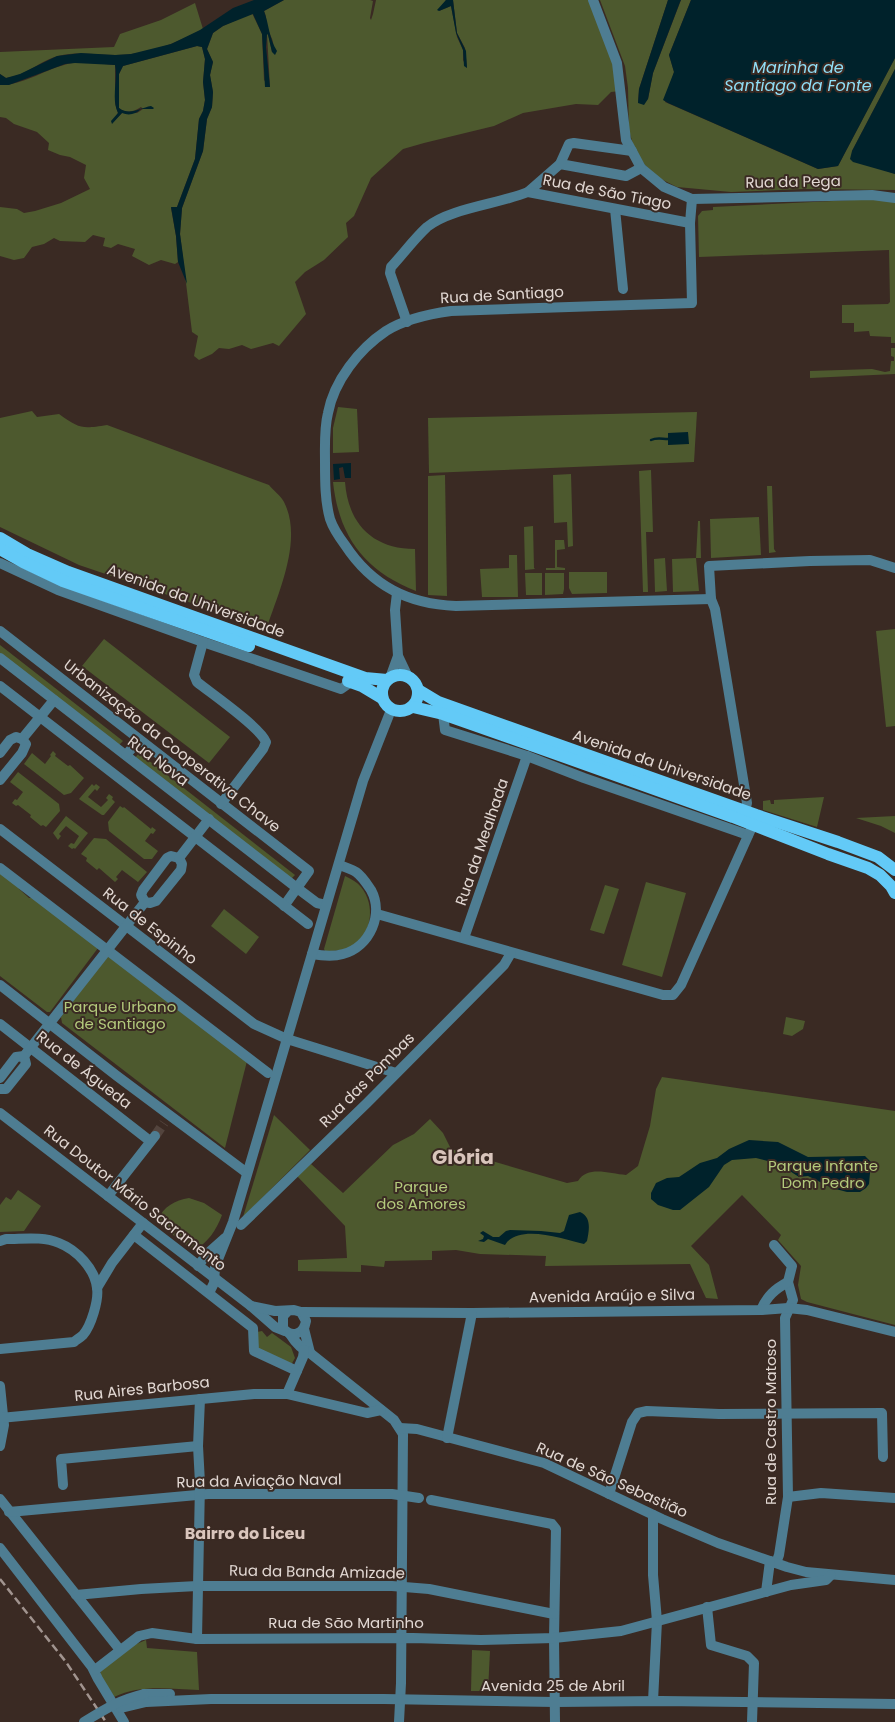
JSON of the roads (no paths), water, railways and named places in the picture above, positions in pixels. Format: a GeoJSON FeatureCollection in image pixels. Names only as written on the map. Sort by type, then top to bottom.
{"type":"FeatureCollection","features":[{"type":"Feature","properties":{"kind":"main road","name":"Avenida da Universidade"},"geometry":{"type":"LineString","coordinates":[[0,538],[27,554],[68,572],[365,678],[388,679]]}},
{"type":"Feature","properties":{"kind":"main road","name":"Avenida da Universidade"},"geometry":{"type":"LineString","coordinates":[[0,549],[23,562],[63,580],[362,686],[382,698]]}},
{"type":"Feature","properties":{"kind":"main road"},"geometry":{"type":"LineString","coordinates":[[399,675],[408,676],[413,680],[418,690],[418,696],[413,707],[402,712],[391,710],[382,698],[381,692],[388,679],[399,675]]}},
{"type":"Feature","properties":{"kind":"main road","name":"Avenida da Universidade"},"geometry":{"type":"LineString","coordinates":[[418,690],[438,702],[751,822],[809,847],[868,868],[880,875],[895,893]]}},
{"type":"Feature","properties":{"kind":"main road","name":"Avenida da Universidade"},"geometry":{"type":"LineString","coordinates":[[413,707],[443,714],[751,822],[838,842],[878,858],[895,870]]}},
{"type":"Feature","properties":{"kind":"street"},"geometry":{"type":"LineString","coordinates":[[593,0],[617,63],[623,100],[624,130],[632,151],[641,168],[664,187],[692,199],[690,223]]}},
{"type":"Feature","properties":{"kind":"street"},"geometry":{"type":"LineString","coordinates":[[528,192],[560,164],[569,144],[574,143],[632,151]]}},
{"type":"Feature","properties":{"kind":"street"},"geometry":{"type":"LineString","coordinates":[[560,164],[626,176],[641,168]]}},
{"type":"Feature","properties":{"kind":"street","name":"Rua de São Tiago"},"geometry":{"type":"LineString","coordinates":[[407,322],[390,273],[391,267],[428,227],[452,214],[511,199],[528,192],[690,223]]}},
{"type":"Feature","properties":{"kind":"street","name":"Rua da Pega"},"geometry":{"type":"LineString","coordinates":[[692,199],[872,195],[895,198]]}},
{"type":"Feature","properties":{"kind":"street"},"geometry":{"type":"LineString","coordinates":[[615,209],[622,289]]}},
{"type":"Feature","properties":{"kind":"street","name":"Rua de Santiago"},"geometry":{"type":"LineString","coordinates":[[690,223],[692,303],[451,311],[432,313],[387,331],[355,359],[335,391],[328,412],[325,435],[325,480],[331,521],[351,554],[367,573],[396,593],[430,604],[711,599]]}},
{"type":"Feature","properties":{"kind":"street"},"geometry":{"type":"LineString","coordinates":[[377,914],[464,938],[600,981],[662,996],[674,995],[681,985],[751,822],[716,608],[711,599],[709,566],[870,560],[895,568]]}},
{"type":"Feature","properties":{"kind":"street"},"geometry":{"type":"LineString","coordinates":[[0,563],[58,590],[341,689],[351,682]]}},
{"type":"Feature","properties":{"kind":"street"},"geometry":{"type":"LineString","coordinates":[[396,593],[395,610],[398,656],[408,676]]}},
{"type":"Feature","properties":{"kind":"street","name":"Urbanização da Cooperativa Chave"},"geometry":{"type":"LineString","coordinates":[[0,631],[309,871],[297,888]]}},
{"type":"Feature","properties":{"kind":"street"},"geometry":{"type":"LineString","coordinates":[[203,642],[194,675],[197,682],[264,736],[266,742],[263,749],[221,804]]}},
{"type":"Feature","properties":{"kind":"street"},"geometry":{"type":"LineString","coordinates":[[388,679],[398,656]]}},
{"type":"Feature","properties":{"kind":"street","name":"Rua Nova"},"geometry":{"type":"LineString","coordinates":[[0,658],[297,888],[317,903],[326,905]]}},
{"type":"Feature","properties":{"kind":"street"},"geometry":{"type":"LineString","coordinates":[[0,686],[194,838],[308,924]]}},
{"type":"Feature","properties":{"kind":"street"},"geometry":{"type":"LineString","coordinates":[[22,739],[54,700]]}},
{"type":"Feature","properties":{"kind":"street"},"geometry":{"type":"LineString","coordinates":[[209,1293],[213,1288],[215,1267],[233,1222],[363,781],[391,710]]}},
{"type":"Feature","properties":{"kind":"street","name":"Avenida da Universidade"},"geometry":{"type":"LineString","coordinates":[[443,714],[446,730],[527,756],[584,778],[751,822]]}},
{"type":"Feature","properties":{"kind":"street"},"geometry":{"type":"LineString","coordinates":[[0,753],[10,740],[16,737],[22,739],[26,744],[25,749],[0,780]]}},
{"type":"Feature","properties":{"kind":"street"},"geometry":{"type":"LineString","coordinates":[[126,756],[139,740]]}},
{"type":"Feature","properties":{"kind":"street","name":"Rua da Mealhada"},"geometry":{"type":"LineString","coordinates":[[464,938],[527,756]]}},
{"type":"Feature","properties":{"kind":"street"},"geometry":{"type":"LineString","coordinates":[[179,858],[209,819]]}},
{"type":"Feature","properties":{"kind":"street","name":"Rua de Espinho"},"geometry":{"type":"LineString","coordinates":[[0,829],[254,1024],[287,1039],[396,1073]]}},
{"type":"Feature","properties":{"kind":"street"},"geometry":{"type":"LineString","coordinates":[[171,856],[179,858],[182,864],[181,870],[156,901],[145,902],[141,895],[142,890],[167,858],[171,856]]}},
{"type":"Feature","properties":{"kind":"street"},"geometry":{"type":"LineString","coordinates":[[312,954],[333,956],[353,950],[366,938],[375,923],[377,914],[376,902],[368,885],[358,873],[339,865]]}},
{"type":"Feature","properties":{"kind":"street"},"geometry":{"type":"LineString","coordinates":[[0,868],[268,1073]]}},
{"type":"Feature","properties":{"kind":"street"},"geometry":{"type":"LineString","coordinates":[[284,906],[297,888]]}},
{"type":"Feature","properties":{"kind":"street"},"geometry":{"type":"LineString","coordinates":[[0,1090],[6,1089],[26,1064],[24,1056],[30,1047],[145,902]]}},
{"type":"Feature","properties":{"kind":"street","name":"Rua das Pombas"},"geometry":{"type":"LineString","coordinates":[[241,1225],[504,965],[511,953]]}},
{"type":"Feature","properties":{"kind":"street"},"geometry":{"type":"LineString","coordinates":[[0,985],[167,1120],[247,1173]]}},
{"type":"Feature","properties":{"kind":"street","name":"Rua de Águeda"},"geometry":{"type":"LineString","coordinates":[[0,1024],[152,1138],[108,1196]]}},
{"type":"Feature","properties":{"kind":"street"},"geometry":{"type":"LineString","coordinates":[[0,1078],[16,1057],[24,1056]]}},
{"type":"Feature","properties":{"kind":"street","name":"Rua Doutor Mário Sacramento"},"geometry":{"type":"LineString","coordinates":[[0,1113],[252,1306],[276,1327],[287,1332]]}},
{"type":"Feature","properties":{"kind":"street"},"geometry":{"type":"LineString","coordinates":[[0,1349],[74,1342],[83,1335],[94,1313],[97,1288],[112,1262],[143,1223]]}},
{"type":"Feature","properties":{"kind":"street"},"geometry":{"type":"LineString","coordinates":[[134,1235],[253,1328],[254,1351],[297,1371]]}},
{"type":"Feature","properties":{"kind":"street"},"geometry":{"type":"LineString","coordinates":[[0,1241],[45,1238],[60,1243],[73,1250],[88,1265],[97,1288]]}},
{"type":"Feature","properties":{"kind":"street"},"geometry":{"type":"LineString","coordinates":[[198,1266],[207,1254],[226,1238]]}},
{"type":"Feature","properties":{"kind":"street","name":"Rua de Castro Matoso"},"geometry":{"type":"LineString","coordinates":[[766,1592],[773,1562],[779,1555],[788,1498],[785,1318],[793,1300],[788,1282],[792,1266],[774,1245]]}},
{"type":"Feature","properties":{"kind":"street"},"geometry":{"type":"LineString","coordinates":[[88,1265],[101,1268],[112,1262]]}},
{"type":"Feature","properties":{"kind":"street"},"geometry":{"type":"LineString","coordinates":[[761,1310],[766,1299],[777,1288],[788,1282]]}},
{"type":"Feature","properties":{"kind":"street","name":"Rua Doutor Mário Sacramento"},"geometry":{"type":"LineString","coordinates":[[252,1306],[275,1311],[288,1311]]}},
{"type":"Feature","properties":{"kind":"street","name":"Avenida Araújo e Silva"},"geometry":{"type":"LineString","coordinates":[[301,1312],[472,1313],[761,1310],[788,1308],[807,1310],[895,1332]]}},
{"type":"Feature","properties":{"kind":"street"},"geometry":{"type":"LineString","coordinates":[[287,1394],[307,1351],[305,1317],[301,1312],[294,1310],[285,1313],[282,1320],[287,1332],[294,1341],[307,1351],[362,1394],[394,1420],[403,1434],[402,1638],[399,1722]]}},
{"type":"Feature","properties":{"kind":"street"},"geometry":{"type":"LineString","coordinates":[[287,1332],[297,1334],[326,1312]]}},
{"type":"Feature","properties":{"kind":"street"},"geometry":{"type":"LineString","coordinates":[[447,1438],[472,1313]]}},
{"type":"Feature","properties":{"kind":"street"},"geometry":{"type":"LineString","coordinates":[[0,1386],[4,1425],[0,1446]]}},
{"type":"Feature","properties":{"kind":"street","name":"Rua Aires Barbosa"},"geometry":{"type":"LineString","coordinates":[[2,1418],[254,1394],[287,1394],[367,1413],[381,1410]]}},
{"type":"Feature","properties":{"kind":"street"},"geometry":{"type":"LineString","coordinates":[[354,1409],[362,1394]]}},
{"type":"Feature","properties":{"kind":"street"},"geometry":{"type":"LineString","coordinates":[[197,1639],[200,1399]]}},
{"type":"Feature","properties":{"kind":"street"},"geometry":{"type":"LineString","coordinates":[[609,1494],[632,1422],[638,1413],[646,1411],[719,1414],[882,1413],[883,1457]]}},
{"type":"Feature","properties":{"kind":"street","name":"Rua de São Sebastião"},"geometry":{"type":"LineString","coordinates":[[400,1428],[417,1429],[544,1464],[718,1543],[773,1562],[806,1572],[895,1580]]}},
{"type":"Feature","properties":{"kind":"street"},"geometry":{"type":"LineString","coordinates":[[63,1485],[61,1459],[198,1446]]}},
{"type":"Feature","properties":{"kind":"street"},"geometry":{"type":"LineString","coordinates":[[788,1498],[821,1493],[895,1498]]}},
{"type":"Feature","properties":{"kind":"street","name":"Rua da Aviação Naval"},"geometry":{"type":"LineString","coordinates":[[10,1512],[199,1494],[402,1494],[418,1498]]}},
{"type":"Feature","properties":{"kind":"street"},"geometry":{"type":"LineString","coordinates":[[0,1499],[120,1650]]}},
{"type":"Feature","properties":{"kind":"street"},"geometry":{"type":"LineString","coordinates":[[431,1500],[552,1524],[556,1529],[554,1614],[555,1722]]}},
{"type":"Feature","properties":{"kind":"street"},"geometry":{"type":"LineString","coordinates":[[653,1515],[653,1574],[657,1621],[654,1701]]}},
{"type":"Feature","properties":{"kind":"street"},"geometry":{"type":"LineString","coordinates":[[0,1548],[95,1670],[98,1679],[124,1722]]}},
{"type":"Feature","properties":{"kind":"street","name":"Rua de São Martinho"},"geometry":{"type":"LineString","coordinates":[[95,1670],[139,1636],[152,1633],[197,1639],[402,1638],[481,1640],[554,1638],[621,1630],[766,1592],[826,1580],[831,1575]]}},
{"type":"Feature","properties":{"kind":"street","name":"Rua da Banda Amizade"},"geometry":{"type":"LineString","coordinates":[[76,1595],[197,1586],[402,1587],[429,1589],[554,1614]]}},
{"type":"Feature","properties":{"kind":"street"},"geometry":{"type":"LineString","coordinates":[[708,1607],[711,1645],[748,1656],[754,1664],[752,1722]]}},
{"type":"Feature","properties":{"kind":"street","name":"Avenida 25 de Abril"},"geometry":{"type":"LineString","coordinates":[[84,1722],[125,1699],[145,1698],[895,1704]]}},
{"type":"Feature","properties":{"kind":"street","name":"Avenida 25 de Abril"},"geometry":{"type":"LineString","coordinates":[[96,1722],[127,1705],[145,1698]]}},
{"type":"Feature","properties":{"kind":"water"},"geometry":{"type":"Polygon","coordinates":[[[254,0],[284,0],[264,11],[272,42],[277,51],[275,55],[272,52],[267,34],[266,47],[270,87],[265,87],[262,34],[253,14],[223,26],[213,33],[207,49],[213,62],[210,75],[213,92],[212,107],[207,119],[203,151],[182,208],[180,234],[187,284],[178,262],[171,207],[177,207],[195,159],[199,119],[205,100],[203,82],[205,59],[202,47],[197,46],[123,66],[119,74],[119,108],[127,111],[141,109],[132,114],[122,113],[112,124],[111,121],[118,113],[115,102],[115,65],[65,64],[9,85],[0,85],[0,74],[6,78],[20,74],[57,56],[81,53],[131,54],[171,44],[200,30],[233,8],[254,0]]]}},
{"type":"Feature","properties":{"kind":"water"},"geometry":{"type":"Polygon","coordinates":[[[446,0],[453,0],[457,33],[466,51],[467,68],[464,66],[463,50],[456,33],[451,6],[439,11],[437,10],[446,0]]]}},
{"type":"Feature","properties":{"kind":"water"},"geometry":{"type":"Polygon","coordinates":[[[668,0],[681,0],[653,73],[648,99],[644,105],[638,103],[639,89],[668,0]]]}},
{"type":"Feature","properties":{"kind":"water","name":"Marinha de Santiago da Fonte"},"geometry":{"type":"Polygon","coordinates":[[[691,0],[895,0],[895,58],[838,166],[818,169],[663,100],[674,72],[669,55],[691,0]]]}},
{"type":"Feature","properties":{"kind":"water"},"geometry":{"type":"Polygon","coordinates":[[[895,69],[895,174],[853,162],[850,159],[852,151],[895,69]]]}},
{"type":"Feature","properties":{"kind":"water"},"geometry":{"type":"Polygon","coordinates":[[[151,106],[153,109],[141,109],[151,106]]]}},
{"type":"Feature","properties":{"kind":"water"},"geometry":{"type":"Polygon","coordinates":[[[688,432],[689,444],[668,445],[668,433],[688,432]]]}},
{"type":"Feature","properties":{"kind":"water"},"geometry":{"type":"Polygon","coordinates":[[[351,463],[351,478],[345,478],[343,467],[339,468],[340,479],[334,480],[333,464],[351,463]]]}},
{"type":"Feature","properties":{"kind":"water"},"geometry":{"type":"Polygon","coordinates":[[[749,1140],[778,1142],[808,1157],[865,1156],[871,1162],[869,1184],[860,1192],[847,1192],[832,1188],[808,1176],[799,1177],[779,1164],[756,1158],[732,1160],[724,1165],[709,1187],[680,1210],[673,1210],[658,1205],[651,1199],[651,1193],[656,1183],[667,1178],[679,1177],[700,1163],[717,1158],[729,1149],[749,1140]]]}},
{"type":"Feature","properties":{"kind":"water"},"geometry":{"type":"Polygon","coordinates":[[[580,1212],[584,1214],[589,1225],[587,1241],[584,1244],[542,1234],[520,1235],[511,1238],[505,1245],[488,1239],[484,1242],[478,1241],[483,1239],[484,1236],[480,1233],[483,1231],[493,1237],[499,1237],[510,1230],[560,1233],[564,1231],[569,1215],[580,1212]]]}},
{"type":"Feature","properties":{"kind":"waterway"},"geometry":{"type":"LineString","coordinates":[[651,440],[657,438],[668,439]]}},
{"type":"Feature","properties":{"kind":"tunnel"},"geometry":{"type":"LineString","coordinates":[[155,1136],[164,1123]]}},
{"type":"Feature","properties":{"kind":"railway"},"geometry":{"type":"LineString","coordinates":[[0,1579],[66,1662],[106,1722]]}},
{"type":"Feature","properties":{"kind":"district","name":"Glória"},"geometry":{"type":"Point","coordinates":[463,1157]}},
{"type":"Feature","properties":{"kind":"district","name":"Bairro do Liceu"},"geometry":{"type":"Point","coordinates":[245,1533]}},
{"type":"Feature","properties":{"kind":"park label","name":"Parque Urbano de Santiago"},"geometry":{"type":"Point","coordinates":[120,1016]}},
{"type":"Feature","properties":{"kind":"park label","name":"Parque Infante Dom Pedro"},"geometry":{"type":"Point","coordinates":[823,1174]}},
{"type":"Feature","properties":{"kind":"park label","name":"Parque dos Amores"},"geometry":{"type":"Point","coordinates":[421,1196]}}]}
